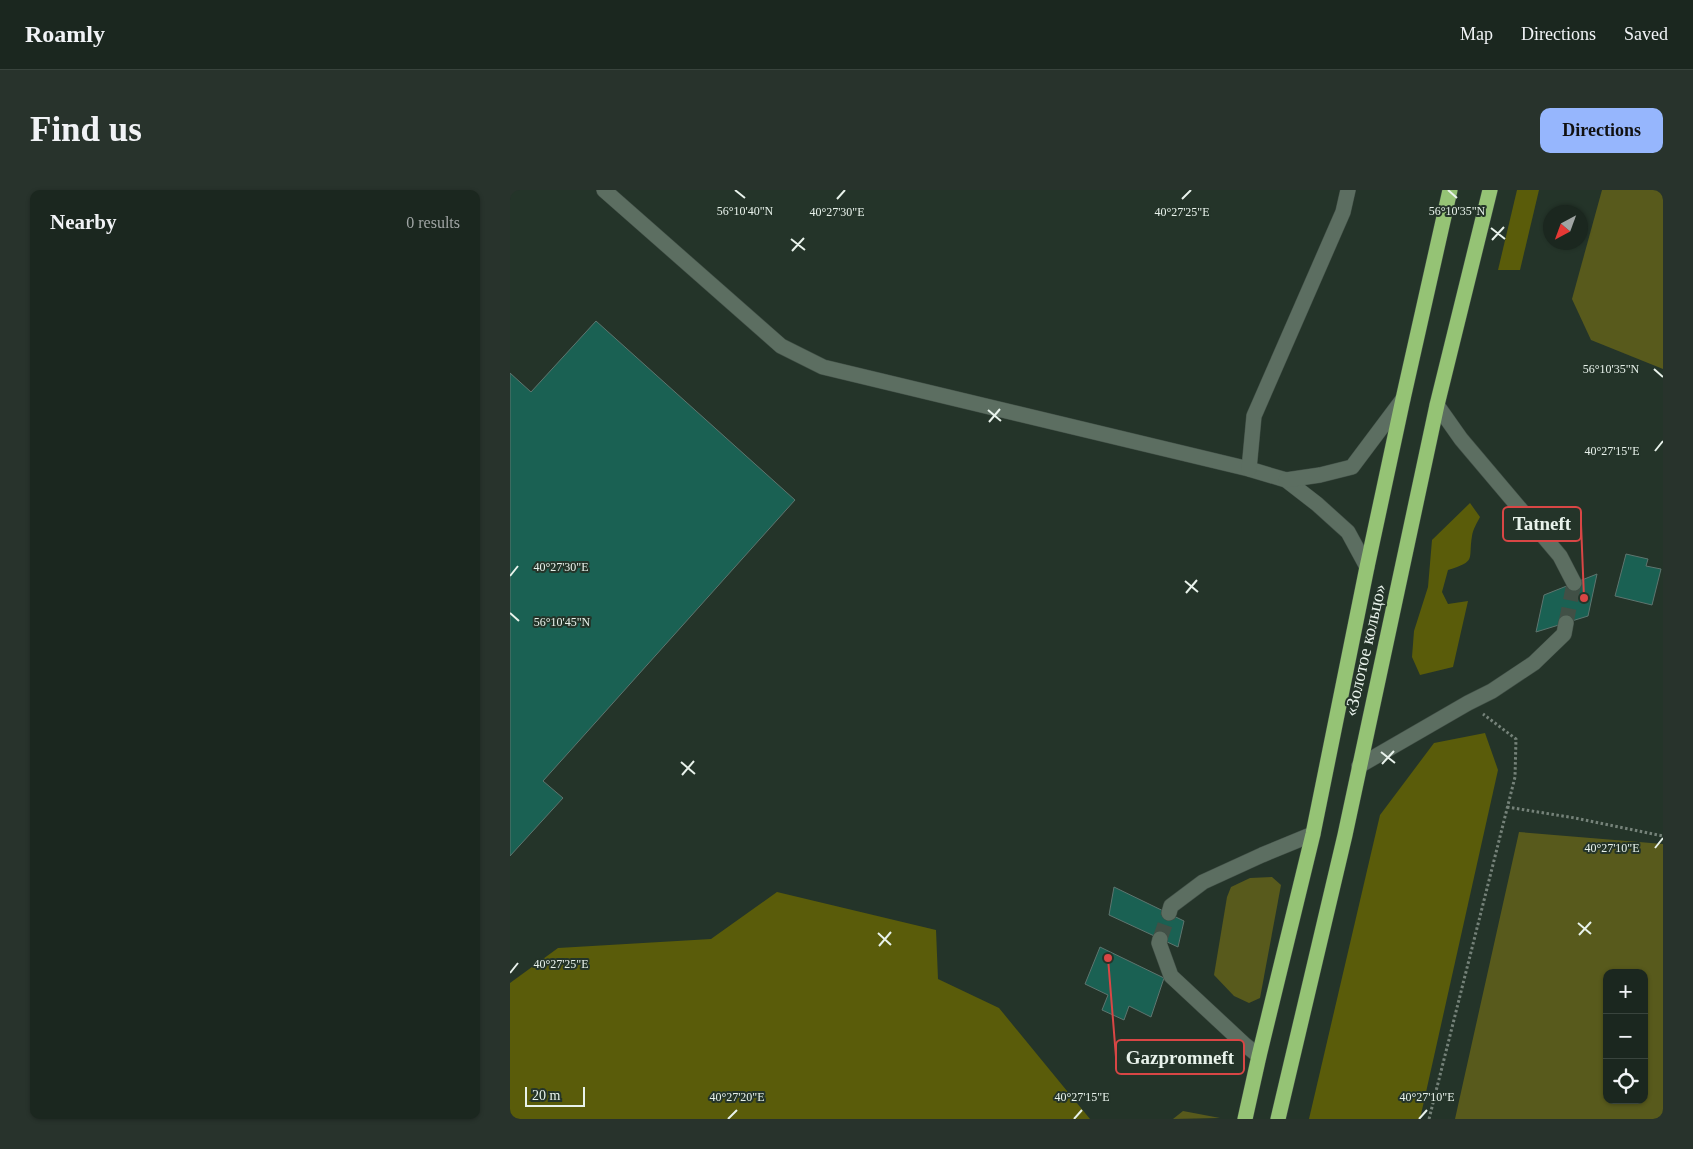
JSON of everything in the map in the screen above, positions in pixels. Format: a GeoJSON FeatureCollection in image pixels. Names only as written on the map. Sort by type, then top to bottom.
{"type":"FeatureCollection","features":[{"type":"Feature","properties":{"kind":"highway","name":"«Золотое кольцо»"},"geometry":{"type":"LineString","coordinates":[[1245,1119],[1313,834],[1367,567],[1450,190]]}},
{"type":"Feature","properties":{"kind":"highway","name":"«Золотое кольцо»"},"geometry":{"type":"LineString","coordinates":[[1278,1119],[1345,835],[1437,405],[1490,190]]}},
{"type":"Feature","properties":{"kind":"street"},"geometry":{"type":"LineString","coordinates":[[604,190],[781,346],[823,367],[1249,469],[1286,480],[1317,504],[1348,532],[1367,567]]}},
{"type":"Feature","properties":{"kind":"street"},"geometry":{"type":"LineString","coordinates":[[1249,469],[1254,416],[1343,212],[1348,190]]}},
{"type":"Feature","properties":{"kind":"street"},"geometry":{"type":"LineString","coordinates":[[1286,480],[1320,475],[1352,467],[1403,399]]}},
{"type":"Feature","properties":{"kind":"street"},"geometry":{"type":"LineString","coordinates":[[1437,405],[1461,439],[1560,556],[1574,583]]}},
{"type":"Feature","properties":{"kind":"street"},"geometry":{"type":"LineString","coordinates":[[1359,766],[1468,702],[1492,691],[1534,663],[1564,634],[1566,623]]}},
{"type":"Feature","properties":{"kind":"street"},"geometry":{"type":"LineString","coordinates":[[1169,913],[1171,906],[1203,882],[1313,834]]}},
{"type":"Feature","properties":{"kind":"street"},"geometry":{"type":"LineString","coordinates":[[1160,939],[1159,943],[1171,976],[1259,1056]]}},
{"type":"Feature","properties":{"kind":"path"},"geometry":{"type":"LineString","coordinates":[[1429,1119],[1515,777],[1516,738],[1468,702]]}},
{"type":"Feature","properties":{"kind":"path"},"geometry":{"type":"LineString","coordinates":[[1507,807],[1575,818],[1663,836]]}},
{"type":"Feature","properties":{"kind":"shaded area"},"geometry":{"type":"Polygon","coordinates":[[[1517,190],[1539,190],[1520,270],[1498,270],[1517,190]]]}},
{"type":"Feature","properties":{"kind":"shaded area"},"geometry":{"type":"Polygon","coordinates":[[[1602,190],[1663,190],[1663,369],[1591,340],[1572,299],[1585,250],[1588,250],[1588,241],[1602,190]]]}},
{"type":"Feature","properties":{"kind":"shaded area"},"geometry":{"type":"Polygon","coordinates":[[[1470,503],[1480,517],[1473,533],[1469,559],[1467,562],[1448,570],[1442,592],[1448,604],[1468,601],[1453,667],[1420,675],[1412,657],[1414,631],[1428,587],[1432,540],[1470,503]]]}},
{"type":"Feature","properties":{"kind":"shaded area"},"geometry":{"type":"Polygon","coordinates":[[[1485,733],[1498,770],[1420,1119],[1309,1119],[1380,815],[1434,743],[1485,733]]]}},
{"type":"Feature","properties":{"kind":"shaded area"},"geometry":{"type":"Polygon","coordinates":[[[1519,832],[1663,844],[1663,1119],[1455,1119],[1519,832]]]}},
{"type":"Feature","properties":{"kind":"shaded area"},"geometry":{"type":"Polygon","coordinates":[[[1272,877],[1281,885],[1260,998],[1249,1003],[1234,996],[1214,975],[1227,897],[1231,887],[1250,878],[1272,877]]]}},
{"type":"Feature","properties":{"kind":"shaded area"},"geometry":{"type":"Polygon","coordinates":[[[777,892],[936,930],[938,979],[999,1008],[1090,1119],[510,1119],[510,983],[558,948],[711,939],[777,892]]]}},
{"type":"Feature","properties":{"kind":"shaded area"},"geometry":{"type":"Polygon","coordinates":[[[1183,1111],[1220,1118],[1173,1119],[1183,1111]]]}},
{"type":"Feature","properties":{"kind":"building"},"geometry":{"type":"Polygon","coordinates":[[[596,321],[795,500],[543,781],[563,798],[510,856],[510,373],[531,392],[596,321]]]}},
{"type":"Feature","properties":{"kind":"building"},"geometry":{"type":"Polygon","coordinates":[[[1626,554],[1648,559],[1646,566],[1661,569],[1652,605],[1615,596],[1626,554]]]}},
{"type":"Feature","properties":{"kind":"building"},"geometry":{"type":"Polygon","coordinates":[[[1597,574],[1588,616],[1536,632],[1544,595],[1597,574]]]}},
{"type":"Feature","properties":{"kind":"building"},"geometry":{"type":"Polygon","coordinates":[[[1114,887],[1184,921],[1178,947],[1109,915],[1114,887]]]}},
{"type":"Feature","properties":{"kind":"building"},"geometry":{"type":"Polygon","coordinates":[[[1100,947],[1164,978],[1151,1017],[1129,1006],[1124,1020],[1102,1010],[1108,995],[1085,984],[1100,947]]]}},
{"type":"Feature","properties":{"kind":"tunnel"},"geometry":{"type":"LineString","coordinates":[[1566,623],[1574,583]]}},
{"type":"Feature","properties":{"kind":"tunnel"},"geometry":{"type":"LineString","coordinates":[[1160,939],[1169,913]]}},
{"type":"Feature","properties":{"kind":"place","name":"Tatneft"},"geometry":{"type":"Point","coordinates":[1584,598]}},
{"type":"Feature","properties":{"kind":"place","name":"Gazpromneft"},"geometry":{"type":"Point","coordinates":[1108,958]}}]}
